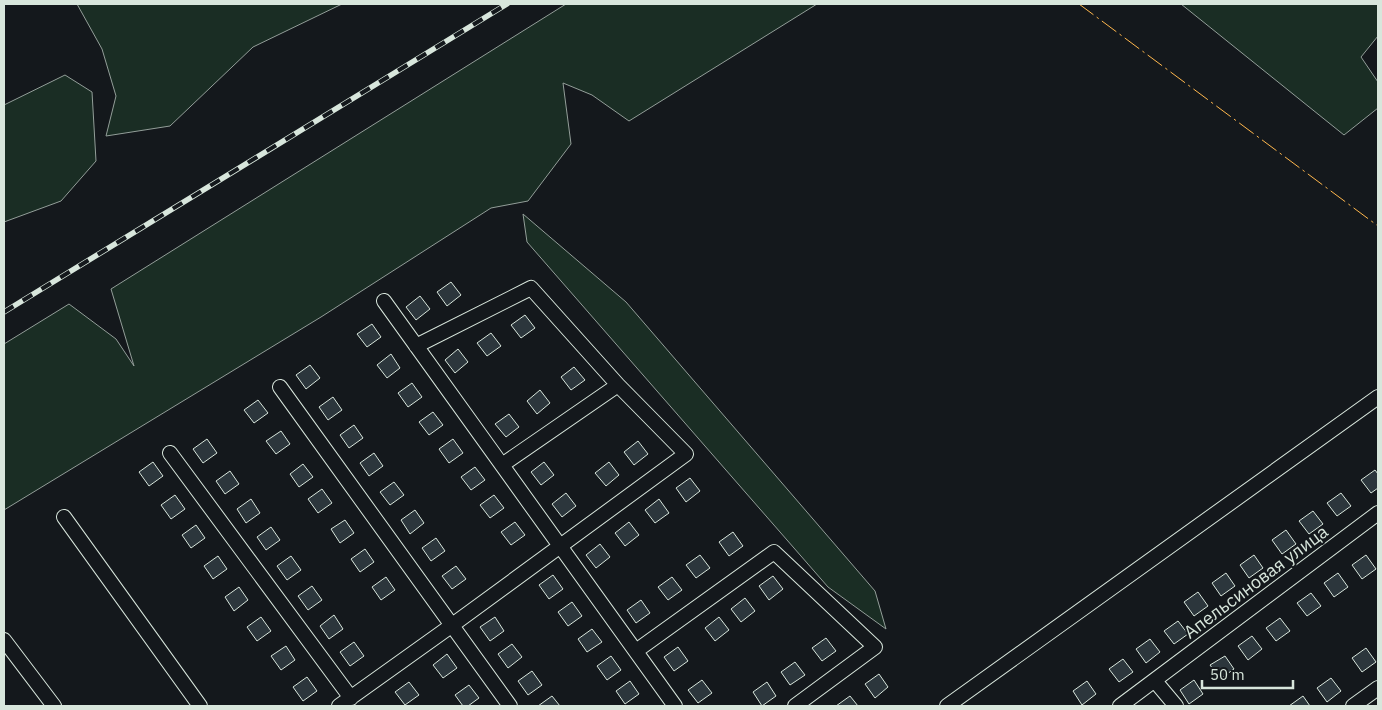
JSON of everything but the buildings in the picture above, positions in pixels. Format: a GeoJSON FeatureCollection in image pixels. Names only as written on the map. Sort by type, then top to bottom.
{"type":"FeatureCollection","features":[{"type":"Feature","properties":{"kind":"street"},"geometry":{"type":"LineString","coordinates":[[339,706],[686,454],[618,385],[531,288],[416,346]]}},
{"type":"Feature","properties":{"kind":"street"},"geometry":{"type":"LineString","coordinates":[[384,301],[676,706]]}},
{"type":"Feature","properties":{"kind":"street"},"geometry":{"type":"LineString","coordinates":[[502,465],[618,385]]}},
{"type":"Feature","properties":{"kind":"street"},"geometry":{"type":"LineString","coordinates":[[280,386],[510,706]]}},
{"type":"Feature","properties":{"kind":"street"},"geometry":{"type":"LineString","coordinates":[[947,706],[1378,397]]}},
{"type":"Feature","properties":{"kind":"street"},"geometry":{"type":"LineString","coordinates":[[170,452],[351,698]]}},
{"type":"Feature","properties":{"kind":"street","name":"Апельсиновая улица"},"geometry":{"type":"LineString","coordinates":[[1120,706],[1378,513]]}},
{"type":"Feature","properties":{"kind":"street"},"geometry":{"type":"LineString","coordinates":[[64,518],[200,706]]}},
{"type":"Feature","properties":{"kind":"street"},"geometry":{"type":"LineString","coordinates":[[636,651],[774,552],[875,647],[795,706]]}},
{"type":"Feature","properties":{"kind":"street"},"geometry":{"type":"LineString","coordinates":[[4,640],[54,706]]}},
{"type":"Feature","properties":{"kind":"street"},"geometry":{"type":"LineString","coordinates":[[1156,680],[1176,706]]}},
{"type":"Feature","properties":{"kind":"street"},"geometry":{"type":"LineString","coordinates":[[1353,706],[1378,688]]}},
{"type":"Feature","properties":{"kind":"green space"},"geometry":{"type":"Polygon","coordinates":[[[77,4],[342,4],[253,47],[170,126],[106,136],[116,96],[102,49],[77,4]]]}},
{"type":"Feature","properties":{"kind":"green space"},"geometry":{"type":"Polygon","coordinates":[[[566,4],[817,4],[629,121],[592,95],[563,83],[571,144],[528,201],[491,208],[321,317],[4,510],[4,344],[69,304],[116,339],[134,366],[111,289],[566,4]]]}},
{"type":"Feature","properties":{"kind":"green space"},"geometry":{"type":"Polygon","coordinates":[[[1181,4],[1378,4],[1378,36],[1361,57],[1378,82],[1378,108],[1344,135],[1181,4]]]}},
{"type":"Feature","properties":{"kind":"green space"},"geometry":{"type":"Polygon","coordinates":[[[65,75],[92,92],[96,161],[61,201],[4,222],[4,105],[65,75]]]}},
{"type":"Feature","properties":{"kind":"green space"},"geometry":{"type":"Polygon","coordinates":[[[523,214],[626,302],[875,591],[886,629],[828,587],[527,242],[523,214]]]}},
{"type":"Feature","properties":{"kind":"railway"},"geometry":{"type":"LineString","coordinates":[[4,312],[507,4]]}},
{"type":"Feature","properties":{"kind":"power"},"geometry":{"type":"LineString","coordinates":[[1079,4],[1378,226]]}}]}
